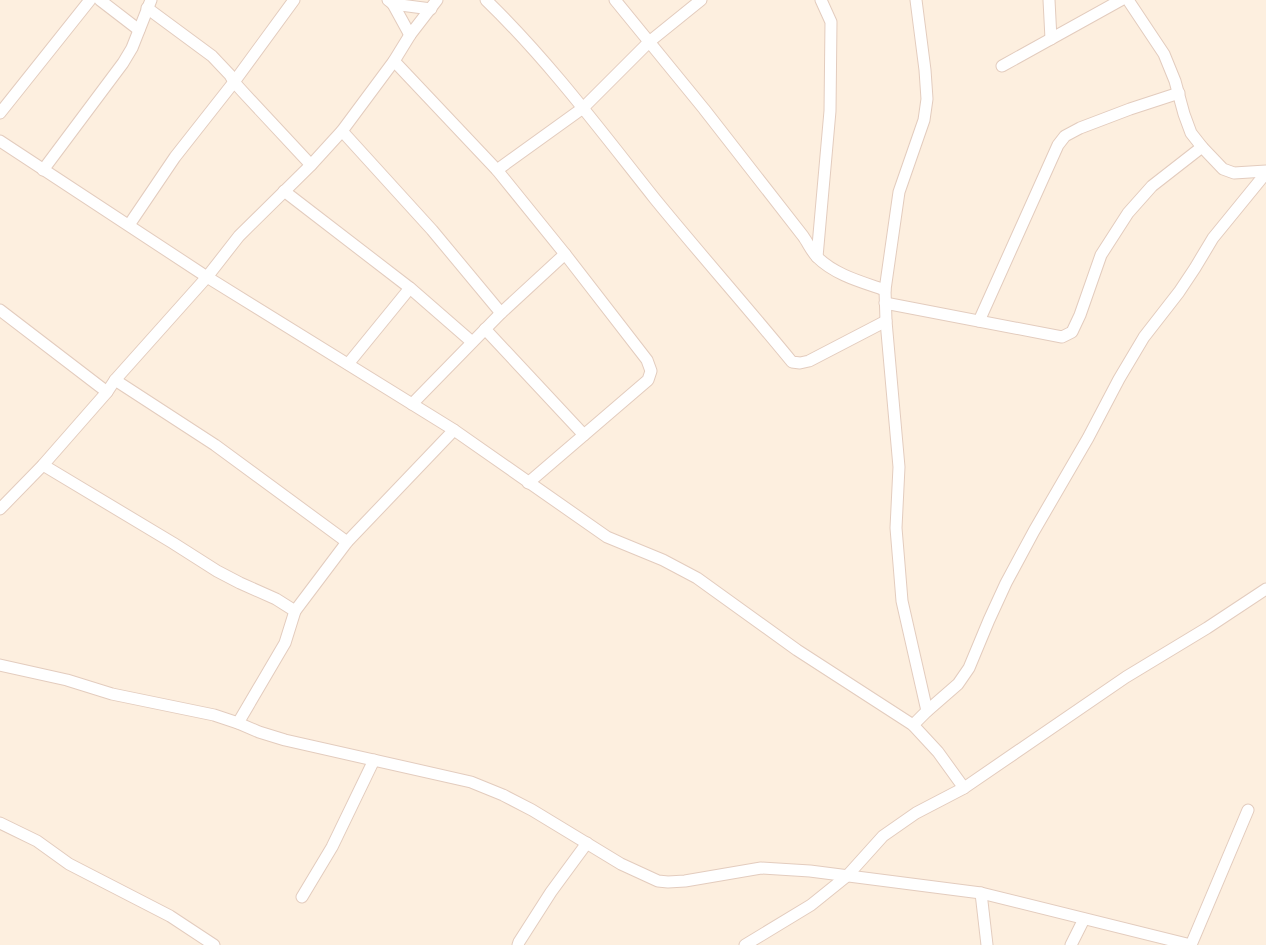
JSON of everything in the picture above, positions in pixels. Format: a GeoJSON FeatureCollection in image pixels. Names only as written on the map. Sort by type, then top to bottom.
{"type":"FeatureCollection","features":[{"type":"Feature","properties":{"kind":"street"},"geometry":{"type":"LineString","coordinates":[[0,113],[90,0]]}},
{"type":"Feature","properties":{"kind":"street"},"geometry":{"type":"LineString","coordinates":[[100,0],[139,30]]}},
{"type":"Feature","properties":{"kind":"street"},"geometry":{"type":"LineString","coordinates":[[130,225],[175,157],[234,82],[294,0]]}},
{"type":"Feature","properties":{"kind":"street"},"geometry":{"type":"LineString","coordinates":[[486,0],[508,21],[583,108],[657,200],[792,362],[800,364],[809,362],[886,321]]}},
{"type":"Feature","properties":{"kind":"street"},"geometry":{"type":"LineString","coordinates":[[615,0],[704,109],[803,236],[817,257],[851,279],[885,290]]}},
{"type":"Feature","properties":{"kind":"street"},"geometry":{"type":"LineString","coordinates":[[497,170],[583,108],[649,42],[701,0]]}},
{"type":"Feature","properties":{"kind":"street"},"geometry":{"type":"LineString","coordinates":[[817,257],[830,111],[831,22],[822,0]]}},
{"type":"Feature","properties":{"kind":"street"},"geometry":{"type":"LineString","coordinates":[[916,0],[925,70],[926,99],[924,120],[899,192],[885,290],[885,303],[899,468],[896,528],[902,601],[927,711]]}},
{"type":"Feature","properties":{"kind":"street"},"geometry":{"type":"LineString","coordinates":[[1048,0],[1051,39]]}},
{"type":"Feature","properties":{"kind":"street"},"geometry":{"type":"LineString","coordinates":[[1002,66],[1121,0]]}},
{"type":"Feature","properties":{"kind":"street"},"geometry":{"type":"LineString","coordinates":[[1128,0],[1164,54],[1179,93],[1190,133],[1223,169],[1234,173],[1266,172]]}},
{"type":"Feature","properties":{"kind":"street"},"geometry":{"type":"LineString","coordinates":[[391,2],[434,4]]}},
{"type":"Feature","properties":{"kind":"street"},"geometry":{"type":"LineString","coordinates":[[391,2],[410,35]]}},
{"type":"Feature","properties":{"kind":"street"},"geometry":{"type":"LineString","coordinates":[[43,170],[123,63],[132,48],[149,4],[212,56],[230,75],[234,82],[312,165]]}},
{"type":"Feature","properties":{"kind":"street"},"geometry":{"type":"LineString","coordinates":[[0,509],[43,466],[107,392],[115,380],[207,277],[239,236],[312,165],[342,131],[394,61],[410,35],[434,4]]}},
{"type":"Feature","properties":{"kind":"street"},"geometry":{"type":"LineString","coordinates":[[394,61],[497,170],[565,254],[647,360],[650,371],[648,380],[528,483]]}},
{"type":"Feature","properties":{"kind":"street"},"geometry":{"type":"LineString","coordinates":[[979,321],[1058,145],[1065,136],[1080,128],[1130,109],[1179,93]]}},
{"type":"Feature","properties":{"kind":"street"},"geometry":{"type":"LineString","coordinates":[[342,131],[432,230],[501,313]]}},
{"type":"Feature","properties":{"kind":"street"},"geometry":{"type":"LineString","coordinates":[[0,141],[207,277],[454,430],[607,537],[663,560],[697,578],[797,650],[913,725],[938,752],[964,788]]}},
{"type":"Feature","properties":{"kind":"street"},"geometry":{"type":"LineString","coordinates":[[885,303],[1062,337],[1072,332],[1080,315],[1101,255],[1128,213],[1152,186],[1202,147]]}},
{"type":"Feature","properties":{"kind":"street"},"geometry":{"type":"LineString","coordinates":[[913,725],[958,684],[969,668],[1006,583],[1034,531],[1088,438],[1119,379],[1144,337],[1179,292],[1213,238],[1266,172]]}},
{"type":"Feature","properties":{"kind":"street"},"geometry":{"type":"LineString","coordinates":[[284,191],[410,288],[472,342]]}},
{"type":"Feature","properties":{"kind":"street"},"geometry":{"type":"LineString","coordinates":[[412,404],[501,313],[565,254]]}},
{"type":"Feature","properties":{"kind":"street"},"geometry":{"type":"LineString","coordinates":[[348,364],[410,288]]}},
{"type":"Feature","properties":{"kind":"street"},"geometry":{"type":"LineString","coordinates":[[0,310],[107,392]]}},
{"type":"Feature","properties":{"kind":"street"},"geometry":{"type":"LineString","coordinates":[[485,329],[584,435]]}},
{"type":"Feature","properties":{"kind":"street"},"geometry":{"type":"LineString","coordinates":[[115,380],[215,445],[348,542]]}},
{"type":"Feature","properties":{"kind":"street"},"geometry":{"type":"LineString","coordinates":[[238,723],[285,642],[296,611],[348,542],[454,430]]}},
{"type":"Feature","properties":{"kind":"street"},"geometry":{"type":"LineString","coordinates":[[43,466],[173,543],[217,571],[276,599],[296,611]]}},
{"type":"Feature","properties":{"kind":"street"},"geometry":{"type":"LineString","coordinates":[[745,945],[811,904],[847,876],[883,836],[916,813],[964,788],[1126,676],[1207,628],[1266,589]]}},
{"type":"Feature","properties":{"kind":"street"},"geometry":{"type":"LineString","coordinates":[[0,665],[67,680],[112,694],[214,715],[285,740],[471,782],[503,795],[532,810],[621,864],[658,881],[668,882],[685,880],[761,868],[810,871],[981,894],[1185,944],[1248,810]]}},
{"type":"Feature","properties":{"kind":"street"},"geometry":{"type":"LineString","coordinates":[[302,897],[332,847],[374,760]]}},
{"type":"Feature","properties":{"kind":"street"},"geometry":{"type":"LineString","coordinates":[[0,823],[37,841],[69,864],[170,916],[214,945]]}},
{"type":"Feature","properties":{"kind":"street"},"geometry":{"type":"LineString","coordinates":[[518,945],[551,892],[587,843]]}},
{"type":"Feature","properties":{"kind":"street"},"geometry":{"type":"LineString","coordinates":[[981,894],[987,945]]}},
{"type":"Feature","properties":{"kind":"street"},"geometry":{"type":"LineString","coordinates":[[1071,945],[1084,919]]}}]}
